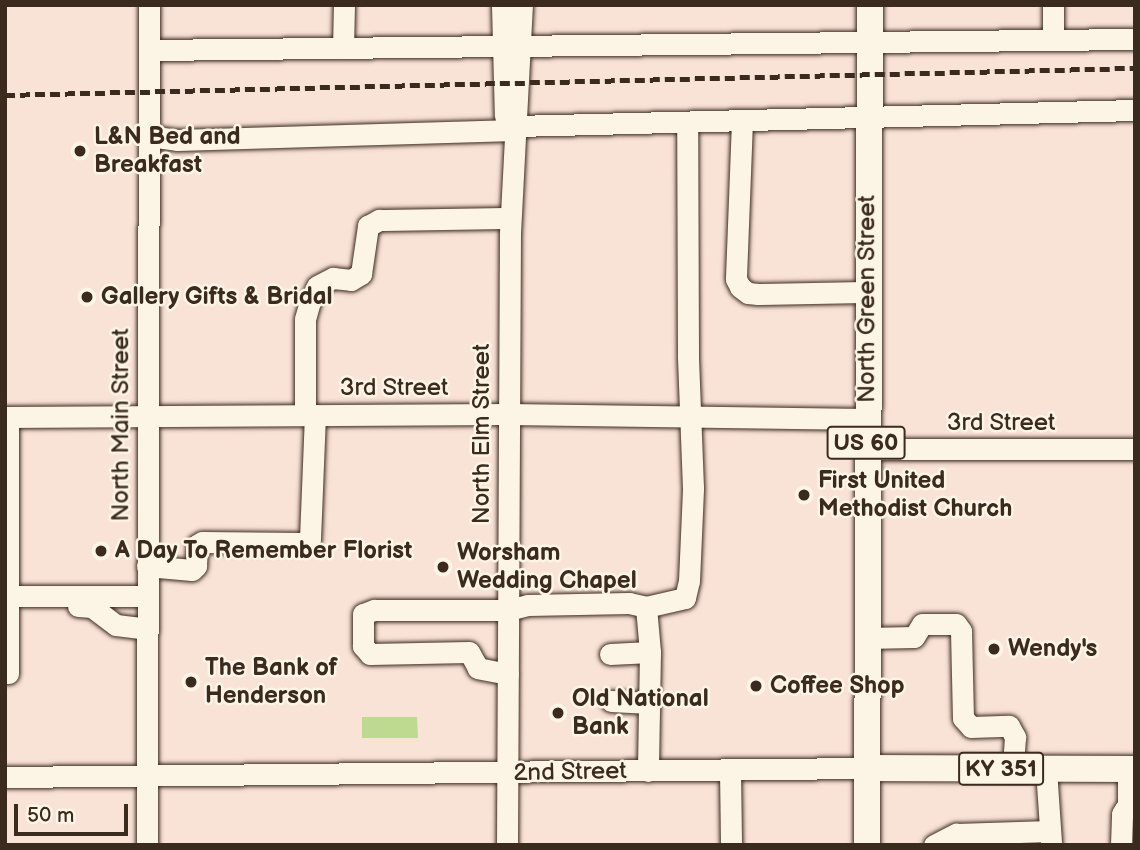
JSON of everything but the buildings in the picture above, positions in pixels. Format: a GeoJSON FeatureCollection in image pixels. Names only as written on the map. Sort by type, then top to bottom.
{"type":"FeatureCollection","features":[{"type":"Feature","properties":{"kind":"main road","name":"North Green Street"},"geometry":{"type":"LineString","coordinates":[[867,845],[866,419],[870,5]]}},
{"type":"Feature","properties":{"kind":"main road","name":"2nd Street"},"geometry":{"type":"LineString","coordinates":[[867,768],[1131,769]]}},
{"type":"Feature","properties":{"kind":"street","name":"North Main Street"},"geometry":{"type":"LineString","coordinates":[[148,845],[149,5]]}},
{"type":"Feature","properties":{"kind":"street"},"geometry":{"type":"LineString","coordinates":[[343,48],[344,5]]}},
{"type":"Feature","properties":{"kind":"street","name":"North Elm Street"},"geometry":{"type":"LineString","coordinates":[[502,5],[512,45]]}},
{"type":"Feature","properties":{"kind":"street","name":"North Elm Street"},"geometry":{"type":"LineString","coordinates":[[508,845],[507,414],[512,45],[522,5]]}},
{"type":"Feature","properties":{"kind":"street"},"geometry":{"type":"LineString","coordinates":[[1052,5],[1053,40]]}},
{"type":"Feature","properties":{"kind":"street"},"geometry":{"type":"LineString","coordinates":[[149,50],[1135,39]]}},
{"type":"Feature","properties":{"kind":"street"},"geometry":{"type":"LineString","coordinates":[[149,136],[177,140],[1135,110]]}},
{"type":"Feature","properties":{"kind":"street"},"geometry":{"type":"LineString","coordinates":[[742,121],[736,279],[740,287],[758,294],[867,292]]}},
{"type":"Feature","properties":{"kind":"street"},"geometry":{"type":"LineString","coordinates":[[508,674],[478,668],[469,652],[370,654],[363,646],[363,614],[374,610],[508,610],[528,605],[616,603],[646,607],[685,598],[689,581],[693,488],[688,355],[687,122]]}},
{"type":"Feature","properties":{"kind":"street"},"geometry":{"type":"LineString","coordinates":[[147,566],[192,570],[196,566],[197,545],[202,542],[303,543],[310,539],[310,415],[305,319],[317,286],[332,278],[351,280],[361,274],[368,226],[379,220],[510,225]]}},
{"type":"Feature","properties":{"kind":"street","name":"3rd Street"},"geometry":{"type":"LineString","coordinates":[[7,417],[507,414],[866,419]]}},
{"type":"Feature","properties":{"kind":"street"},"geometry":{"type":"LineString","coordinates":[[5,673],[8,673],[12,596],[7,417]]}},
{"type":"Feature","properties":{"kind":"street","name":"3rd Street"},"geometry":{"type":"LineString","coordinates":[[866,449],[1135,449]]}},
{"type":"Feature","properties":{"kind":"street"},"geometry":{"type":"LineString","coordinates":[[12,596],[147,596]]}},
{"type":"Feature","properties":{"kind":"street"},"geometry":{"type":"LineString","coordinates":[[12,596],[42,610],[92,607],[116,625],[147,629]]}},
{"type":"Feature","properties":{"kind":"street"},"geometry":{"type":"LineString","coordinates":[[646,607],[650,652],[648,771]]}},
{"type":"Feature","properties":{"kind":"street"},"geometry":{"type":"LineString","coordinates":[[866,638],[914,637],[922,624],[956,624],[961,631],[963,718],[971,727],[1009,726],[1015,737],[1013,769]]}},
{"type":"Feature","properties":{"kind":"street"},"geometry":{"type":"LineString","coordinates":[[610,654],[650,652]]}},
{"type":"Feature","properties":{"kind":"street"},"geometry":{"type":"LineString","coordinates":[[611,701],[650,703]]}},
{"type":"Feature","properties":{"kind":"street","name":"2nd Street"},"geometry":{"type":"LineString","coordinates":[[5,777],[867,768]]}},
{"type":"Feature","properties":{"kind":"street"},"geometry":{"type":"LineString","coordinates":[[730,769],[731,845]]}},
{"type":"Feature","properties":{"kind":"street"},"geometry":{"type":"LineString","coordinates":[[934,845],[956,834],[1051,838],[1046,769]]}},
{"type":"Feature","properties":{"kind":"street"},"geometry":{"type":"LineString","coordinates":[[1121,845],[1122,814],[1131,808],[1131,769]]}},
{"type":"Feature","properties":{"kind":"green space"},"geometry":{"type":"Polygon","coordinates":[[[362,717],[417,717],[418,738],[362,738],[362,717]]]}},
{"type":"Feature","properties":{"kind":"railway"},"geometry":{"type":"LineString","coordinates":[[5,95],[1135,68]]}},
{"type":"Feature","properties":{"kind":"place","name":"L&N Bed and Breakfast"},"geometry":{"type":"Point","coordinates":[80,151]}},
{"type":"Feature","properties":{"kind":"place","name":"Gallery Gifts & Bridal"},"geometry":{"type":"Point","coordinates":[87,297]}},
{"type":"Feature","properties":{"kind":"place","name":"First United Methodist Church"},"geometry":{"type":"Point","coordinates":[804,495]}},
{"type":"Feature","properties":{"kind":"place","name":"A Day To Remember Florist"},"geometry":{"type":"Point","coordinates":[101,551]}},
{"type":"Feature","properties":{"kind":"place","name":"Worsham Wedding Chapel"},"geometry":{"type":"Point","coordinates":[443,567]}},
{"type":"Feature","properties":{"kind":"place","name":"Wendy's"},"geometry":{"type":"Point","coordinates":[994,649]}},
{"type":"Feature","properties":{"kind":"place","name":"The Bank of Henderson"},"geometry":{"type":"Point","coordinates":[191,682]}},
{"type":"Feature","properties":{"kind":"place","name":"Coffee Shop"},"geometry":{"type":"Point","coordinates":[756,686]}},
{"type":"Feature","properties":{"kind":"place","name":"Old National Bank"},"geometry":{"type":"Point","coordinates":[558,713]}}]}
